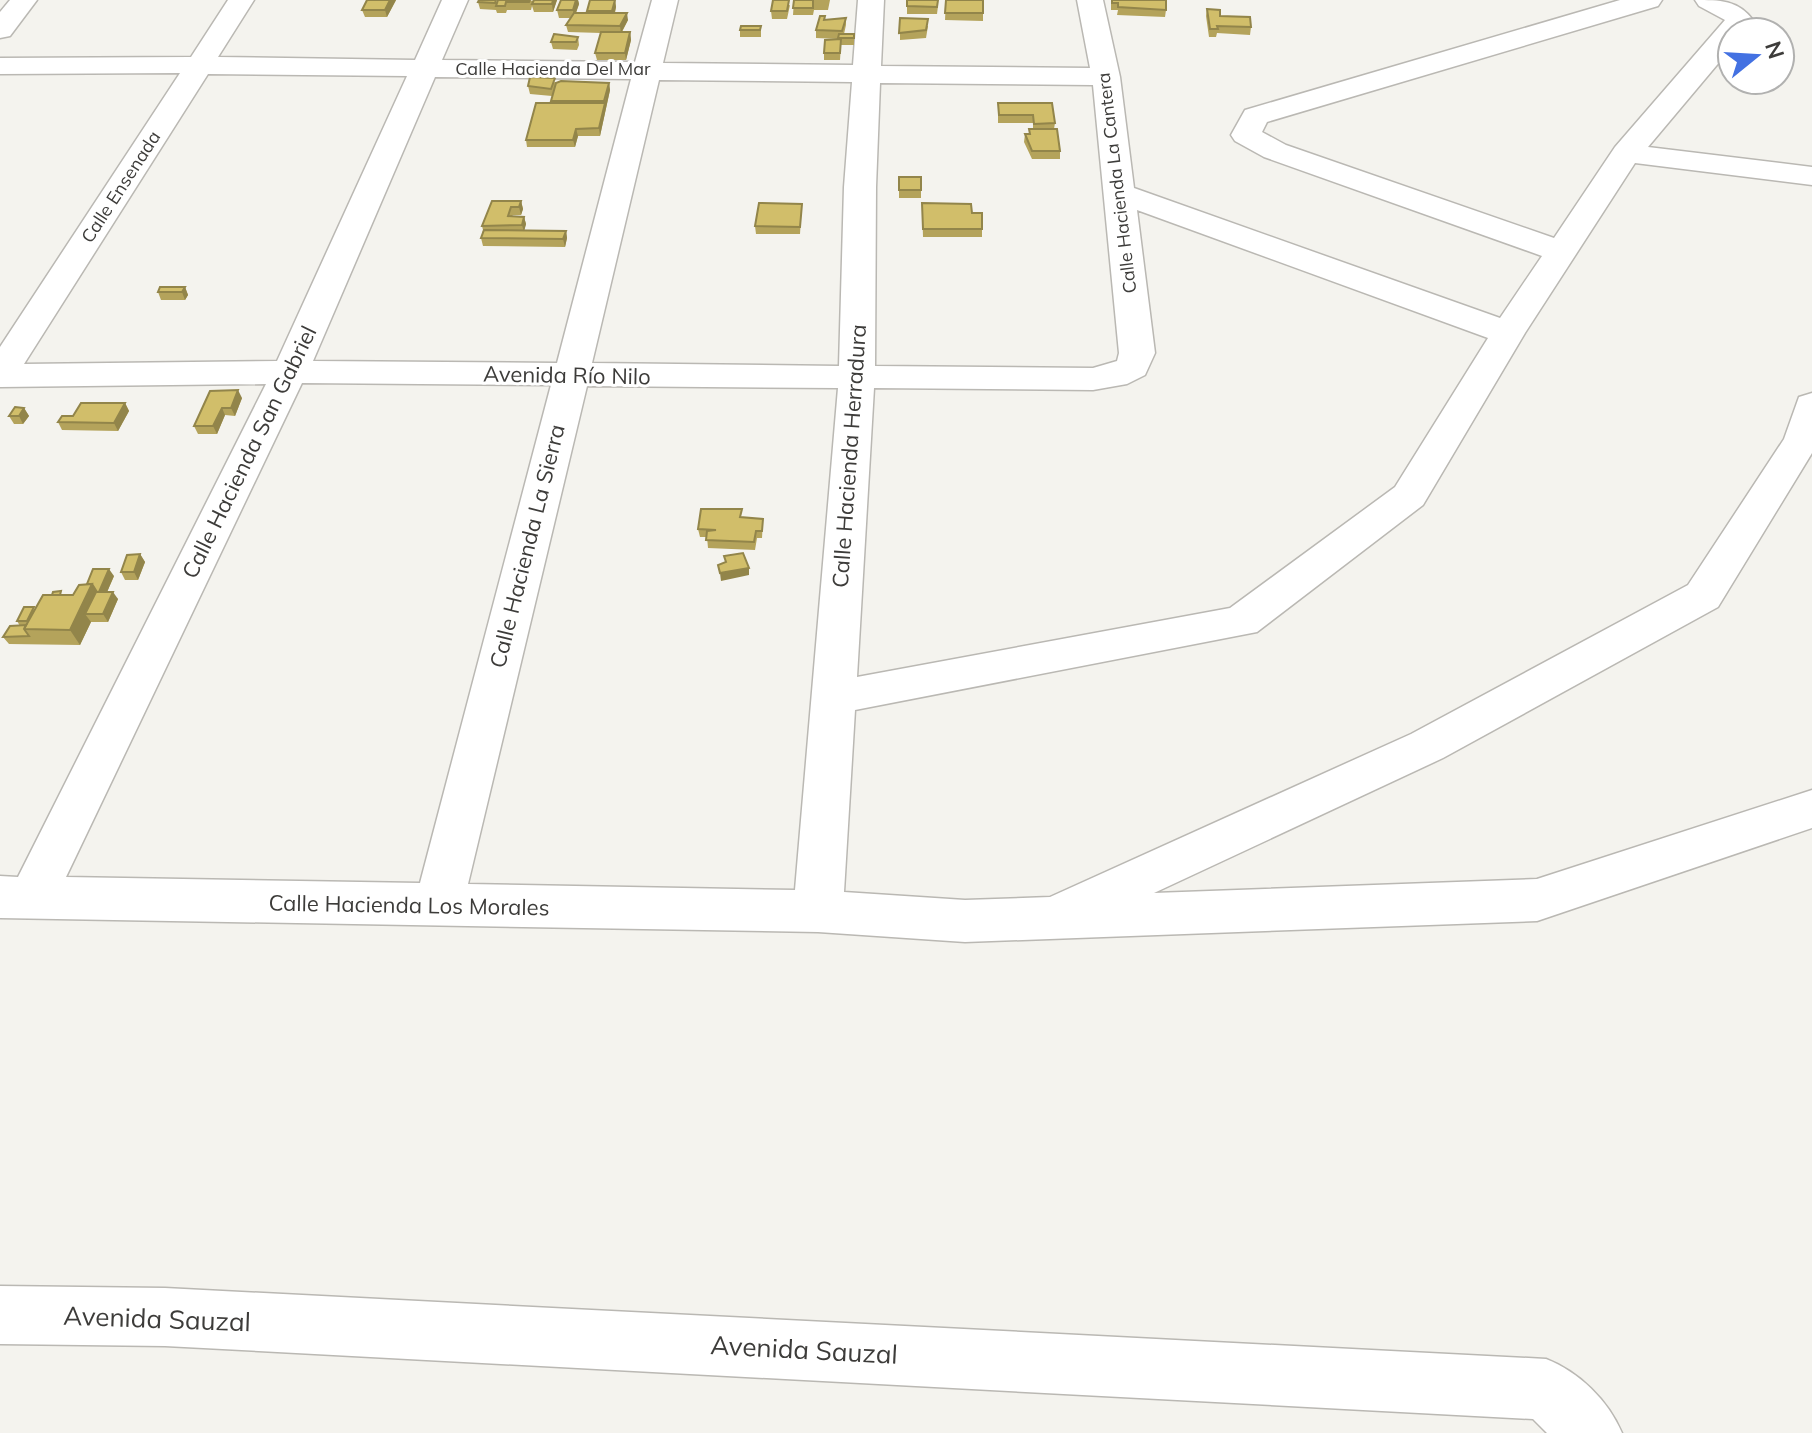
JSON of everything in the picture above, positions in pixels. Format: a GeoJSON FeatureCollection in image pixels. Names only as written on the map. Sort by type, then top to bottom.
{"type":"FeatureCollection","features":[{"type":"Feature","properties":{"kind":"street"},"geometry":{"type":"LineString","coordinates":[[0,30],[24,0]]}},
{"type":"Feature","properties":{"kind":"street","name":"Calle Ensenada"},"geometry":{"type":"LineString","coordinates":[[0,375],[241,0]]}},
{"type":"Feature","properties":{"kind":"street","name":"Calle Hacienda San Gabriel"},"geometry":{"type":"LineString","coordinates":[[16,898],[290,372],[422,68],[455,0]]}},
{"type":"Feature","properties":{"kind":"street","name":"Calle Hacienda La Sierra"},"geometry":{"type":"LineString","coordinates":[[439,905],[665,0]]}},
{"type":"Feature","properties":{"kind":"street","name":"Calle Hacienda Herradura"},"geometry":{"type":"LineString","coordinates":[[818,911],[857,378],[860,187],[871,0]]}},
{"type":"Feature","properties":{"kind":"street","name":"Calle Hacienda La Cantera"},"geometry":{"type":"LineString","coordinates":[[1090,0],[1106,77],[1137,353],[1132,367]]}},
{"type":"Feature","properties":{"kind":"street"},"geometry":{"type":"LineString","coordinates":[[1562,252],[1275,151],[1246,135],[1255,116],[1649,0]]}},
{"type":"Feature","properties":{"kind":"street"},"geometry":{"type":"LineString","coordinates":[[832,698],[1242,621],[1409,496],[1508,333],[1626,153],[1740,20],[1730,10],[1708,0]]}},
{"type":"Feature","properties":{"kind":"street","name":"Calle Hacienda Del Mar"},"geometry":{"type":"LineString","coordinates":[[0,66],[647,70],[1106,77]]}},
{"type":"Feature","properties":{"kind":"street"},"geometry":{"type":"LineString","coordinates":[[1626,153],[1812,176]]}},
{"type":"Feature","properties":{"kind":"street"},"geometry":{"type":"LineString","coordinates":[[1119,193],[1508,333]]}},
{"type":"Feature","properties":{"kind":"street","name":"Avenida Río Nilo"},"geometry":{"type":"LineString","coordinates":[[0,375],[290,372],[1093,379],[1114,376],[1132,367]]}},
{"type":"Feature","properties":{"kind":"street"},"geometry":{"type":"LineString","coordinates":[[1051,918],[1427,746],[1703,596],[1802,439],[1812,405]]}},
{"type":"Feature","properties":{"kind":"street","name":"Calle Hacienda Los Morales"},"geometry":{"type":"LineString","coordinates":[[16,898],[818,911],[965,921],[1537,900],[1812,809]]}},
{"type":"Feature","properties":{"kind":"street","name":"Avenida Sauzal"},"geometry":{"type":"LineString","coordinates":[[0,1315],[165,1317],[1546,1389],[1591,1433]]}},
{"type":"Feature","properties":{"kind":"building"},"geometry":{"type":"Polygon","coordinates":[[[367,0],[390,0],[385,10],[362,10],[367,0]]]}},
{"type":"Feature","properties":{"kind":"building"},"geometry":{"type":"Polygon","coordinates":[[[479,0],[496,0],[495,3],[479,0]]]}},
{"type":"Feature","properties":{"kind":"building"},"geometry":{"type":"Polygon","coordinates":[[[498,0],[530,0],[496,6],[498,0]]]}},
{"type":"Feature","properties":{"kind":"building"},"geometry":{"type":"Polygon","coordinates":[[[534,0],[553,0],[552,4],[532,4],[534,0]]]}},
{"type":"Feature","properties":{"kind":"building"},"geometry":{"type":"Polygon","coordinates":[[[561,0],[576,0],[573,10],[557,10],[561,0]]]}},
{"type":"Feature","properties":{"kind":"building"},"geometry":{"type":"Polygon","coordinates":[[[590,0],[615,0],[612,11],[587,11],[590,0]]]}},
{"type":"Feature","properties":{"kind":"building"},"geometry":{"type":"Polygon","coordinates":[[[773,0],[789,0],[787,11],[771,11],[773,0]]]}},
{"type":"Feature","properties":{"kind":"building"},"geometry":{"type":"Polygon","coordinates":[[[794,0],[813,0],[813,8],[793,8],[794,0]]]}},
{"type":"Feature","properties":{"kind":"building"},"geometry":{"type":"Polygon","coordinates":[[[907,0],[938,0],[937,7],[907,6],[907,0]]]}},
{"type":"Feature","properties":{"kind":"building"},"geometry":{"type":"Polygon","coordinates":[[[946,0],[983,0],[983,13],[945,13],[946,0]]]}},
{"type":"Feature","properties":{"kind":"building"},"geometry":{"type":"Polygon","coordinates":[[[1112,0],[1166,0],[1166,10],[1118,7],[1118,3],[1112,3],[1112,0]]]}},
{"type":"Feature","properties":{"kind":"building"},"geometry":{"type":"Polygon","coordinates":[[[1207,9],[1220,10],[1220,16],[1250,17],[1251,27],[1217,26],[1218,29],[1210,29],[1207,9]]]}},
{"type":"Feature","properties":{"kind":"building"},"geometry":{"type":"Polygon","coordinates":[[[574,13],[627,13],[620,26],[566,25],[574,13]]]}},
{"type":"Feature","properties":{"kind":"building"},"geometry":{"type":"Polygon","coordinates":[[[820,16],[825,16],[824,20],[846,18],[842,31],[816,30],[820,16]]]}},
{"type":"Feature","properties":{"kind":"building"},"geometry":{"type":"Polygon","coordinates":[[[900,18],[928,19],[926,30],[899,33],[900,18]]]}},
{"type":"Feature","properties":{"kind":"building"},"geometry":{"type":"Polygon","coordinates":[[[741,26],[761,26],[760,30],[740,30],[741,26]]]}},
{"type":"Feature","properties":{"kind":"building"},"geometry":{"type":"Polygon","coordinates":[[[601,32],[630,32],[625,53],[595,53],[601,32]]]}},
{"type":"Feature","properties":{"kind":"building"},"geometry":{"type":"Polygon","coordinates":[[[554,34],[578,37],[576,42],[551,42],[554,34]]]}},
{"type":"Feature","properties":{"kind":"building"},"geometry":{"type":"Polygon","coordinates":[[[839,34],[854,34],[854,38],[838,38],[839,34]]]}},
{"type":"Feature","properties":{"kind":"building"},"geometry":{"type":"Polygon","coordinates":[[[841,39],[840,53],[824,53],[825,40],[841,39]]]}},
{"type":"Feature","properties":{"kind":"building"},"geometry":{"type":"Polygon","coordinates":[[[530,77],[555,78],[551,89],[528,86],[530,77]]]}},
{"type":"Feature","properties":{"kind":"building"},"geometry":{"type":"Polygon","coordinates":[[[556,83],[609,83],[604,101],[551,101],[556,83]]]}},
{"type":"Feature","properties":{"kind":"building"},"geometry":{"type":"Polygon","coordinates":[[[536,103],[605,103],[599,128],[576,129],[573,140],[526,140],[536,103]]]}},
{"type":"Feature","properties":{"kind":"building"},"geometry":{"type":"Polygon","coordinates":[[[998,103],[1052,103],[1055,123],[1034,124],[1033,115],[999,115],[998,103]]]}},
{"type":"Feature","properties":{"kind":"building"},"geometry":{"type":"Polygon","coordinates":[[[1029,129],[1057,129],[1060,151],[1032,151],[1025,134],[1030,134],[1029,129]]]}},
{"type":"Feature","properties":{"kind":"building"},"geometry":{"type":"Polygon","coordinates":[[[899,177],[921,177],[921,190],[899,190],[899,177]]]}},
{"type":"Feature","properties":{"kind":"building"},"geometry":{"type":"Polygon","coordinates":[[[492,201],[521,201],[519,207],[511,207],[508,216],[524,217],[522,225],[482,226],[492,201]]]}},
{"type":"Feature","properties":{"kind":"building"},"geometry":{"type":"Polygon","coordinates":[[[759,203],[802,204],[800,227],[755,226],[759,203]]]}},
{"type":"Feature","properties":{"kind":"building"},"geometry":{"type":"Polygon","coordinates":[[[922,203],[971,204],[972,213],[982,213],[982,229],[923,229],[922,203]]]}},
{"type":"Feature","properties":{"kind":"building"},"geometry":{"type":"Polygon","coordinates":[[[484,230],[566,231],[563,239],[481,238],[484,230]]]}},
{"type":"Feature","properties":{"kind":"building"},"geometry":{"type":"Polygon","coordinates":[[[160,287],[185,287],[182,292],[158,292],[160,287]]]}},
{"type":"Feature","properties":{"kind":"building"},"geometry":{"type":"Polygon","coordinates":[[[238,390],[231,408],[222,408],[213,426],[194,426],[210,391],[238,390]]]}},
{"type":"Feature","properties":{"kind":"building"},"geometry":{"type":"Polygon","coordinates":[[[81,403],[125,403],[114,423],[58,422],[62,416],[73,416],[81,403]]]}},
{"type":"Feature","properties":{"kind":"building"},"geometry":{"type":"Polygon","coordinates":[[[15,407],[24,408],[19,416],[9,416],[15,407]]]}},
{"type":"Feature","properties":{"kind":"building"},"geometry":{"type":"Polygon","coordinates":[[[701,509],[742,509],[740,517],[763,519],[762,531],[756,531],[754,542],[706,540],[707,531],[716,530],[698,529],[701,509]]]}},
{"type":"Feature","properties":{"kind":"building"},"geometry":{"type":"Polygon","coordinates":[[[743,553],[749,568],[720,573],[718,565],[726,562],[724,556],[743,553]]]}},
{"type":"Feature","properties":{"kind":"building"},"geometry":{"type":"Polygon","coordinates":[[[140,554],[134,572],[121,572],[127,555],[140,554]]]}},
{"type":"Feature","properties":{"kind":"building"},"geometry":{"type":"Polygon","coordinates":[[[93,569],[109,569],[99,592],[92,584],[87,584],[93,569]]]}},
{"type":"Feature","properties":{"kind":"building"},"geometry":{"type":"Polygon","coordinates":[[[92,584],[70,630],[24,629],[43,595],[73,595],[79,585],[92,584]]]}},
{"type":"Feature","properties":{"kind":"building"},"geometry":{"type":"Polygon","coordinates":[[[96,592],[113,592],[103,614],[85,614],[96,592]]]}},
{"type":"Feature","properties":{"kind":"building"},"geometry":{"type":"Polygon","coordinates":[[[24,607],[34,607],[27,621],[17,621],[24,607]]]}},
{"type":"Feature","properties":{"kind":"building"},"geometry":{"type":"Polygon","coordinates":[[[26,625],[24,629],[29,636],[3,637],[10,626],[26,625]]]}}]}
